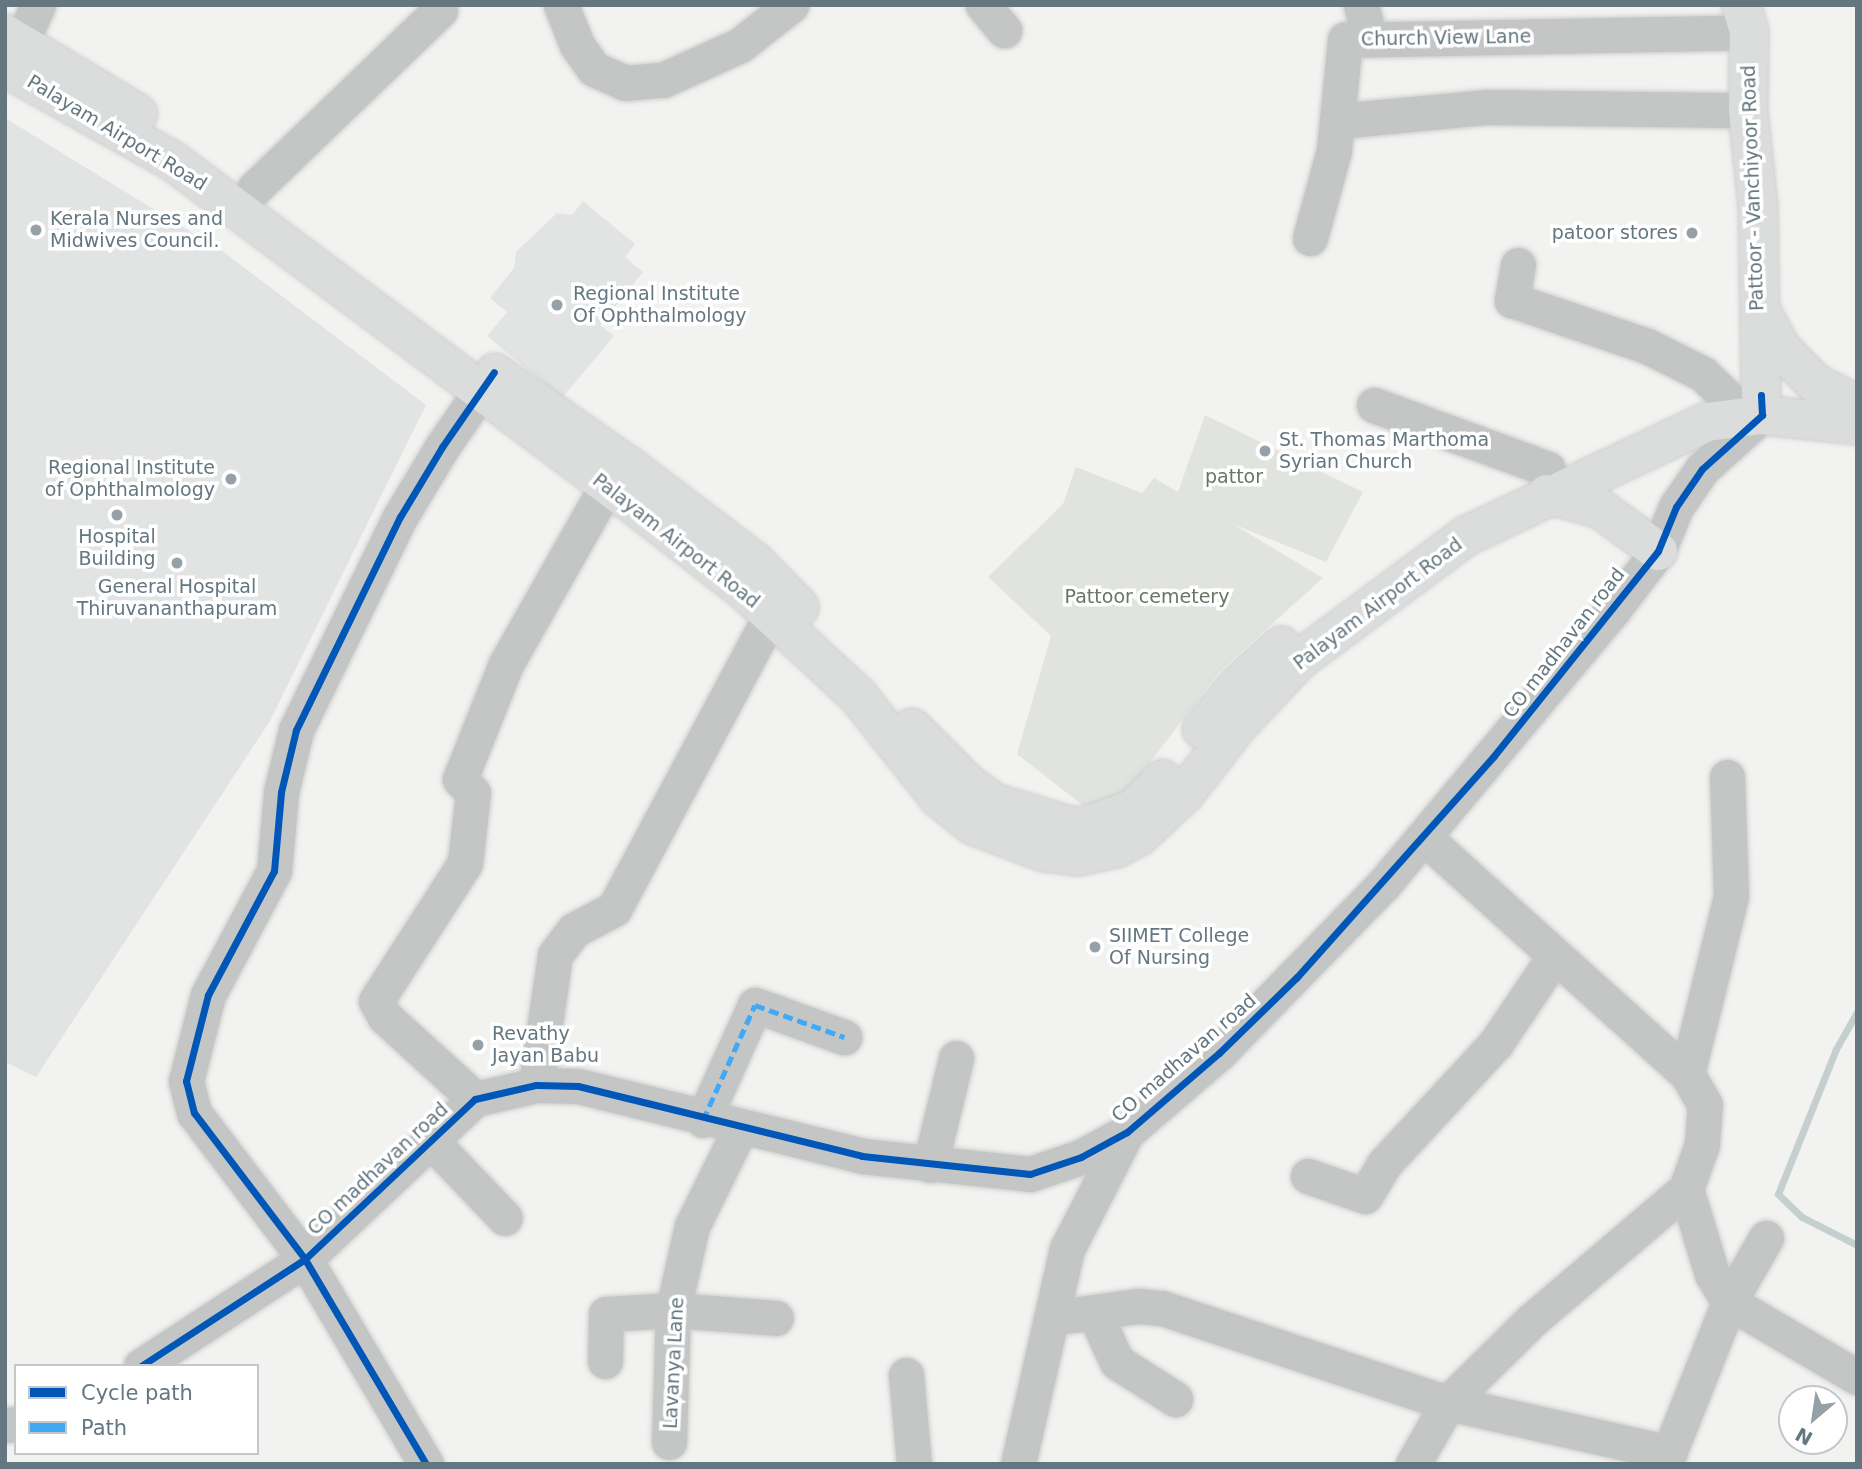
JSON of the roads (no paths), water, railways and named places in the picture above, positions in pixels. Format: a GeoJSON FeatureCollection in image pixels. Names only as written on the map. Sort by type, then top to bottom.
{"type":"FeatureCollection","features":[{"type":"Feature","properties":{"kind":"main road","name":"Pattoor - Vanchiyoor Road"},"geometry":{"type":"LineString","coordinates":[[1745,19],[1748,110],[1758,206],[1759,309],[1750,402]]}},
{"type":"Feature","properties":{"kind":"main road","name":"Palayam Airport Road"},"geometry":{"type":"LineString","coordinates":[[11,47],[254,189],[487,382],[606,487],[743,589],[858,696],[939,799],[973,825],[1014,844],[1078,856],[1117,848],[1140,835],[1185,793],[1237,726],[1299,660],[1369,605],[1547,482]]}},
{"type":"Feature","properties":{"kind":"main road","name":"Palayam Airport Road"},"geometry":{"type":"LineString","coordinates":[[11,47],[487,382],[627,465],[756,564],[968,784],[994,803],[1027,816],[1083,827],[1133,809],[1147,796],[1239,684],[1331,605],[1454,517],[1547,482],[1709,400],[1855,409]]}},
{"type":"Feature","properties":{"kind":"main road"},"geometry":{"type":"LineString","coordinates":[[1759,309],[1782,351],[1816,384],[1855,409]]}},
{"type":"Feature","properties":{"kind":"main road"},"geometry":{"type":"LineString","coordinates":[[1547,482],[1599,508],[1658,551]]}},
{"type":"Feature","properties":{"kind":"street"},"geometry":{"type":"LineString","coordinates":[[11,47],[38,5]]}},
{"type":"Feature","properties":{"kind":"street"},"geometry":{"type":"LineString","coordinates":[[254,189],[440,10],[438,5]]}},
{"type":"Feature","properties":{"kind":"street"},"geometry":{"type":"LineString","coordinates":[[561,5],[577,46],[594,69],[625,83],[663,80],[740,45],[791,5]]}},
{"type":"Feature","properties":{"kind":"street"},"geometry":{"type":"LineString","coordinates":[[1361,5],[1370,38]]}},
{"type":"Feature","properties":{"kind":"street","name":"Church View Lane"},"geometry":{"type":"LineString","coordinates":[[1310,238],[1338,121],[1345,40],[1745,19]]}},
{"type":"Feature","properties":{"kind":"street"},"geometry":{"type":"LineString","coordinates":[[1338,121],[1488,107],[1748,110]]}},
{"type":"Feature","properties":{"kind":"street"},"geometry":{"type":"LineString","coordinates":[[1518,265],[1512,300],[1647,346],[1703,374],[1750,402]]}},
{"type":"Feature","properties":{"kind":"street"},"geometry":{"type":"LineString","coordinates":[[426,1464],[304,1259],[194,1113],[187,1081],[208,995],[274,871],[281,792],[296,730],[400,517],[487,382]]}},
{"type":"Feature","properties":{"kind":"street","name":"CO madhavan road"},"geometry":{"type":"LineString","coordinates":[[144,1364],[304,1259],[475,1099],[536,1085],[578,1086],[703,1120],[862,1156],[1030,1174],[1081,1157],[1127,1132],[1219,1053],[1297,977],[1424,837],[1540,702],[1658,551],[1676,507],[1750,402]]}},
{"type":"Feature","properties":{"kind":"street"},"geometry":{"type":"LineString","coordinates":[[1374,405],[1547,482]]}},
{"type":"Feature","properties":{"kind":"street"},"geometry":{"type":"LineString","coordinates":[[475,1099],[385,1017],[376,1002],[465,863],[473,793],[460,779],[506,664],[606,487]]}},
{"type":"Feature","properties":{"kind":"street"},"geometry":{"type":"LineString","coordinates":[[536,1085],[555,954],[574,930],[603,917],[621,898],[771,615]]}},
{"type":"Feature","properties":{"kind":"street"},"geometry":{"type":"LineString","coordinates":[[1687,1074],[1731,896],[1727,777]]}},
{"type":"Feature","properties":{"kind":"street"},"geometry":{"type":"LineString","coordinates":[[1413,1464],[1448,1403],[1532,1320],[1686,1189],[1702,1144],[1705,1105],[1687,1074],[1554,957],[1424,837]]}},
{"type":"Feature","properties":{"kind":"street"},"geometry":{"type":"LineString","coordinates":[[1308,1175],[1364,1196],[1384,1164],[1496,1043],[1554,957]]}},
{"type":"Feature","properties":{"kind":"street"},"geometry":{"type":"LineString","coordinates":[[703,1120],[755,1005],[844,1037]]}},
{"type":"Feature","properties":{"kind":"street"},"geometry":{"type":"LineString","coordinates":[[930,1165],[956,1058]]}},
{"type":"Feature","properties":{"kind":"street","name":"Lavanya Lane"},"geometry":{"type":"LineString","coordinates":[[669,1442],[673,1310],[692,1226],[740,1129]]}},
{"type":"Feature","properties":{"kind":"street"},"geometry":{"type":"LineString","coordinates":[[1018,1464],[1067,1249],[1127,1132]]}},
{"type":"Feature","properties":{"kind":"street"},"geometry":{"type":"LineString","coordinates":[[432,1142],[505,1218]]}},
{"type":"Feature","properties":{"kind":"street"},"geometry":{"type":"LineString","coordinates":[[1686,1189],[1712,1274],[1729,1302],[1857,1377]]}},
{"type":"Feature","properties":{"kind":"street"},"geometry":{"type":"LineString","coordinates":[[1051,1318],[1138,1306],[1162,1308],[1448,1403],[1613,1453],[1677,1459],[1729,1302],[1766,1238]]}},
{"type":"Feature","properties":{"kind":"street"},"geometry":{"type":"LineString","coordinates":[[606,1361],[606,1314],[673,1310],[776,1318]]}},
{"type":"Feature","properties":{"kind":"street"},"geometry":{"type":"LineString","coordinates":[[1094,1312],[1117,1362],[1175,1399]]}},
{"type":"Feature","properties":{"kind":"street"},"geometry":{"type":"LineString","coordinates":[[905,1375],[914,1464]]}},
{"type":"Feature","properties":{"kind":"waterway"},"geometry":{"type":"LineString","coordinates":[[1857,1012],[1836,1049],[1778,1194],[1802,1217],[1857,1245]]}},
{"type":"Feature","properties":{"kind":"place","name":"Kerala Nurses and Midwives Council."},"geometry":{"type":"Point","coordinates":[36,230]}},
{"type":"Feature","properties":{"kind":"place","name":"patoor stores"},"geometry":{"type":"Point","coordinates":[1692,233]}},
{"type":"Feature","properties":{"kind":"place","name":"Regional Institute Of Ophthalmology"},"geometry":{"type":"Point","coordinates":[557,305]}},
{"type":"Feature","properties":{"kind":"place","name":"St. Thomas Marthoma Syrian Church"},"geometry":{"type":"Point","coordinates":[1265,451]}},
{"type":"Feature","properties":{"kind":"place","name":"Regional Institute of Ophthalmology"},"geometry":{"type":"Point","coordinates":[231,479]}},
{"type":"Feature","properties":{"kind":"place","name":"Hospital Building"},"geometry":{"type":"Point","coordinates":[117,515]}},
{"type":"Feature","properties":{"kind":"place","name":"General Hospital Thiruvananthapuram"},"geometry":{"type":"Point","coordinates":[177,563]}},
{"type":"Feature","properties":{"kind":"place","name":"SIIMET College Of Nursing"},"geometry":{"type":"Point","coordinates":[1095,947]}},
{"type":"Feature","properties":{"kind":"place","name":"Revathy Jayan Babu"},"geometry":{"type":"Point","coordinates":[478,1045]}},
{"type":"Feature","properties":{"kind":"park label","name":"pattor"},"geometry":{"type":"Point","coordinates":[1234,477]}},
{"type":"Feature","properties":{"kind":"park label","name":"Pattoor cemetery"},"geometry":{"type":"Point","coordinates":[1147,597]}}]}
